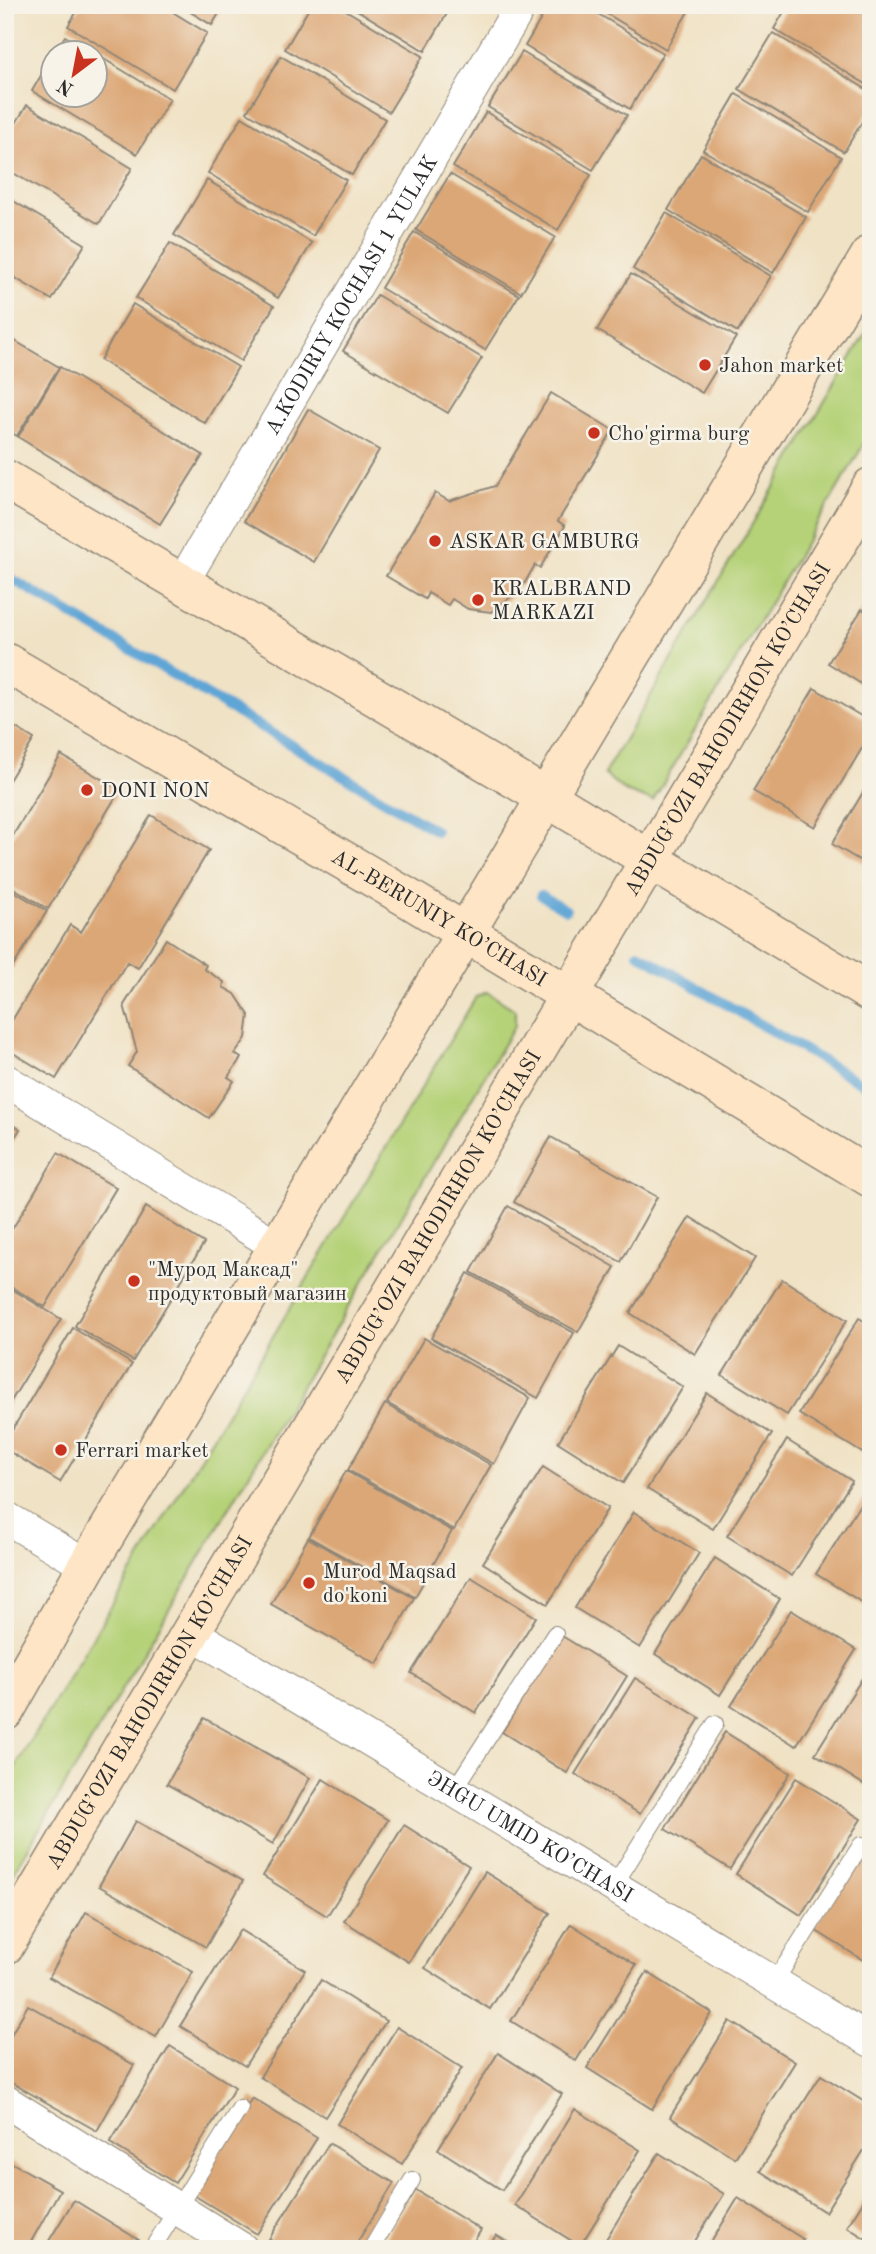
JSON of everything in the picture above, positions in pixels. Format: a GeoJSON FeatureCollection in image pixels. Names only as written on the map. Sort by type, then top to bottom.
{"type":"FeatureCollection","features":[{"type":"Feature","properties":{"kind":"main road"},"geometry":{"type":"LineString","coordinates":[[5,1712],[87,1566],[465,934],[544,796],[871,254]]}},
{"type":"Feature","properties":{"kind":"main road"},"geometry":{"type":"LineString","coordinates":[[5,479],[544,796],[871,993]]}},
{"type":"Feature","properties":{"kind":"main road","name":"ABDUG’OZI BAHODIRHON KO’CHASI"},"geometry":{"type":"LineString","coordinates":[[5,1945],[871,487]]}},
{"type":"Feature","properties":{"kind":"main road","name":"AL-BERUNIY KO’CHASI"},"geometry":{"type":"LineString","coordinates":[[5,662],[871,1178]]}},
{"type":"Feature","properties":{"kind":"street","name":"A.KODIRIY KOCHASI 1 YULAK"},"geometry":{"type":"LineString","coordinates":[[183,583],[521,5]]}},
{"type":"Feature","properties":{"kind":"street"},"geometry":{"type":"LineString","coordinates":[[5,1080],[279,1247]]}},
{"type":"Feature","properties":{"kind":"street"},"geometry":{"type":"LineString","coordinates":[[5,1517],[87,1566]]}},
{"type":"Feature","properties":{"kind":"street","name":"ЭHGU UMID KO’CHASI"},"geometry":{"type":"LineString","coordinates":[[190,1632],[871,2041]]}},
{"type":"Feature","properties":{"kind":"street"},"geometry":{"type":"LineString","coordinates":[[5,2101],[242,2249]]}},
{"type":"Feature","properties":{"kind":"lane"},"geometry":{"type":"LineString","coordinates":[[454,1790],[555,1634]]}},
{"type":"Feature","properties":{"kind":"lane"},"geometry":{"type":"LineString","coordinates":[[613,1887],[715,1724]]}},
{"type":"Feature","properties":{"kind":"lane"},"geometry":{"type":"LineString","coordinates":[[774,1983],[861,1845]]}},
{"type":"Feature","properties":{"kind":"lane"},"geometry":{"type":"LineString","coordinates":[[152,2249],[240,2108]]}},
{"type":"Feature","properties":{"kind":"lane"},"geometry":{"type":"LineString","coordinates":[[371,2249],[412,2180]]}},
{"type":"Feature","properties":{"kind":"green space"},"geometry":{"type":"Polygon","coordinates":[[[871,324],[871,432],[653,801],[625,791],[604,774],[871,324]]]}},
{"type":"Feature","properties":{"kind":"green space"},"geometry":{"type":"Polygon","coordinates":[[[487,992],[515,1010],[515,1025],[5,1887],[5,1784],[476,997],[487,992]]]}},
{"type":"Feature","properties":{"kind":"building"},"geometry":{"type":"Polygon","coordinates":[[[81,5],[161,5],[207,33],[173,89],[108,50],[108,38],[88,38],[68,26],[81,5]]]}},
{"type":"Feature","properties":{"kind":"building"},"geometry":{"type":"Polygon","coordinates":[[[179,5],[224,5],[212,25],[179,5]]]}},
{"type":"Feature","properties":{"kind":"building"},"geometry":{"type":"Polygon","coordinates":[[[311,5],[337,5],[423,56],[389,112],[285,49],[311,5]]]}},
{"type":"Feature","properties":{"kind":"building"},"geometry":{"type":"Polygon","coordinates":[[[349,5],[452,5],[425,51],[349,5]]]}},
{"type":"Feature","properties":{"kind":"building"},"geometry":{"type":"Polygon","coordinates":[[[549,5],[583,5],[663,53],[630,109],[525,46],[549,5]]]}},
{"type":"Feature","properties":{"kind":"building"},"geometry":{"type":"Polygon","coordinates":[[[592,5],[692,5],[666,49],[592,5]]]}},
{"type":"Feature","properties":{"kind":"building"},"geometry":{"type":"Polygon","coordinates":[[[788,5],[861,5],[871,11],[871,87],[774,29],[788,5]]]}},
{"type":"Feature","properties":{"kind":"building"},"geometry":{"type":"Polygon","coordinates":[[[773,33],[871,92],[871,107],[844,152],[739,89],[773,33]]]}},
{"type":"Feature","properties":{"kind":"building"},"geometry":{"type":"Polygon","coordinates":[[[522,52],[627,115],[593,170],[488,107],[522,52]]]}},
{"type":"Feature","properties":{"kind":"building"},"geometry":{"type":"Polygon","coordinates":[[[281,56],[385,119],[352,175],[247,112],[281,56]]]}},
{"type":"Feature","properties":{"kind":"building"},"geometry":{"type":"Polygon","coordinates":[[[108,61],[170,99],[137,154],[60,108],[108,108],[108,61]]]}},
{"type":"Feature","properties":{"kind":"building"},"geometry":{"type":"Polygon","coordinates":[[[38,81],[38,95],[32,91],[38,81]]]}},
{"type":"Feature","properties":{"kind":"building"},"geometry":{"type":"Polygon","coordinates":[[[736,94],[841,157],[808,212],[703,150],[736,94]]]}},
{"type":"Feature","properties":{"kind":"building"},"geometry":{"type":"Polygon","coordinates":[[[27,105],[132,168],[99,224],[5,168],[5,141],[27,105]]]}},
{"type":"Feature","properties":{"kind":"building"},"geometry":{"type":"Polygon","coordinates":[[[486,112],[591,175],[558,230],[453,167],[486,112]]]}},
{"type":"Feature","properties":{"kind":"building"},"geometry":{"type":"Polygon","coordinates":[[[242,117],[346,180],[313,236],[208,173],[242,117]]]}},
{"type":"Feature","properties":{"kind":"building"},"geometry":{"type":"Polygon","coordinates":[[[701,154],[806,217],[773,273],[668,210],[701,154]]]}},
{"type":"Feature","properties":{"kind":"building"},"geometry":{"type":"Polygon","coordinates":[[[450,174],[555,237],[521,293],[416,230],[450,174]]]}},
{"type":"Feature","properties":{"kind":"building"},"geometry":{"type":"Polygon","coordinates":[[[207,180],[312,243],[278,298],[174,235],[207,180]]]}},
{"type":"Feature","properties":{"kind":"building"},"geometry":{"type":"Polygon","coordinates":[[[5,196],[85,244],[52,300],[5,272],[5,196]]]}},
{"type":"Feature","properties":{"kind":"building"},"geometry":{"type":"Polygon","coordinates":[[[666,213],[771,276],[738,332],[633,269],[666,213]]]}},
{"type":"Feature","properties":{"kind":"building"},"geometry":{"type":"Polygon","coordinates":[[[414,232],[519,295],[485,350],[381,288],[414,232]]]}},
{"type":"Feature","properties":{"kind":"building"},"geometry":{"type":"Polygon","coordinates":[[[170,243],[274,306],[241,361],[136,298],[170,243]]]}},
{"type":"Feature","properties":{"kind":"building"},"geometry":{"type":"Polygon","coordinates":[[[631,274],[736,337],[702,393],[597,330],[631,274]]]}},
{"type":"Feature","properties":{"kind":"building"},"geometry":{"type":"Polygon","coordinates":[[[377,295],[482,358],[448,413],[343,351],[377,295]]]}},
{"type":"Feature","properties":{"kind":"building"},"geometry":{"type":"Polygon","coordinates":[[[133,304],[238,367],[205,423],[100,360],[133,304]]]}},
{"type":"Feature","properties":{"kind":"building"},"geometry":{"type":"Polygon","coordinates":[[[5,335],[59,367],[17,436],[5,429],[5,335]]]}},
{"type":"Feature","properties":{"kind":"building"},"geometry":{"type":"Polygon","coordinates":[[[60,367],[203,455],[160,524],[18,437],[60,367]]]}},
{"type":"Feature","properties":{"kind":"building"},"geometry":{"type":"Polygon","coordinates":[[[551,393],[613,430],[558,521],[565,526],[540,568],[535,565],[523,586],[518,585],[512,596],[491,612],[468,609],[452,599],[448,605],[428,593],[425,599],[386,576],[435,493],[449,501],[495,486],[551,393]]]}},
{"type":"Feature","properties":{"kind":"building"},"geometry":{"type":"Polygon","coordinates":[[[308,409],[379,450],[314,562],[244,521],[308,409]]]}},
{"type":"Feature","properties":{"kind":"building"},"geometry":{"type":"Polygon","coordinates":[[[862,609],[871,614],[871,690],[828,663],[862,609]]]}},
{"type":"Feature","properties":{"kind":"building"},"geometry":{"type":"Polygon","coordinates":[[[814,688],[871,722],[871,733],[815,827],[753,791],[814,688]]]}},
{"type":"Feature","properties":{"kind":"building"},"geometry":{"type":"Polygon","coordinates":[[[5,721],[34,739],[5,787],[5,721]]]}},
{"type":"Feature","properties":{"kind":"building"},"geometry":{"type":"Polygon","coordinates":[[[61,755],[120,790],[48,909],[5,883],[5,849],[61,755]]]}},
{"type":"Feature","properties":{"kind":"building"},"geometry":{"type":"Polygon","coordinates":[[[871,779],[871,867],[832,844],[871,779]]]}},
{"type":"Feature","properties":{"kind":"building"},"geometry":{"type":"Polygon","coordinates":[[[151,815],[209,850],[138,968],[127,962],[56,1079],[5,1048],[5,1032],[70,925],[81,932],[151,815]]]}},
{"type":"Feature","properties":{"kind":"building"},"geometry":{"type":"Polygon","coordinates":[[[5,886],[47,911],[5,980],[5,886]]]}},
{"type":"Feature","properties":{"kind":"building"},"geometry":{"type":"Polygon","coordinates":[[[166,939],[206,965],[204,969],[224,982],[223,987],[235,994],[249,1015],[246,1038],[235,1054],[241,1058],[228,1077],[234,1081],[209,1118],[128,1066],[137,1052],[124,1005],[166,939]]]}},
{"type":"Feature","properties":{"kind":"building"},"geometry":{"type":"Polygon","coordinates":[[[5,1120],[20,1129],[5,1153],[5,1120]]]}},
{"type":"Feature","properties":{"kind":"building"},"geometry":{"type":"Polygon","coordinates":[[[551,1137],[657,1197],[621,1262],[514,1202],[551,1137]]]}},
{"type":"Feature","properties":{"kind":"building"},"geometry":{"type":"Polygon","coordinates":[[[58,1153],[116,1188],[45,1307],[5,1283],[5,1241],[58,1153]]]}},
{"type":"Feature","properties":{"kind":"building"},"geometry":{"type":"Polygon","coordinates":[[[508,1206],[615,1267],[578,1332],[471,1272],[508,1206]]]}},
{"type":"Feature","properties":{"kind":"building"},"geometry":{"type":"Polygon","coordinates":[[[146,1207],[204,1243],[133,1361],[75,1326],[146,1207]]]}},
{"type":"Feature","properties":{"kind":"building"},"geometry":{"type":"Polygon","coordinates":[[[690,1217],[755,1258],[695,1354],[630,1313],[690,1217]]]}},
{"type":"Feature","properties":{"kind":"building"},"geometry":{"type":"Polygon","coordinates":[[[468,1273],[574,1333],[538,1398],[431,1338],[468,1273]]]}},
{"type":"Feature","properties":{"kind":"building"},"geometry":{"type":"Polygon","coordinates":[[[782,1279],[847,1320],[787,1415],[722,1375],[782,1279]]]}},
{"type":"Feature","properties":{"kind":"building"},"geometry":{"type":"Polygon","coordinates":[[[5,1285],[61,1319],[5,1411],[5,1285]]]}},
{"type":"Feature","properties":{"kind":"building"},"geometry":{"type":"Polygon","coordinates":[[[859,1318],[871,1325],[871,1444],[864,1454],[799,1414],[859,1318]]]}},
{"type":"Feature","properties":{"kind":"building"},"geometry":{"type":"Polygon","coordinates":[[[73,1328],[132,1364],[60,1482],[5,1449],[5,1442],[73,1328]]]}},
{"type":"Feature","properties":{"kind":"building"},"geometry":{"type":"Polygon","coordinates":[[[424,1338],[530,1398],[494,1464],[387,1403],[424,1338]]]}},
{"type":"Feature","properties":{"kind":"building"},"geometry":{"type":"Polygon","coordinates":[[[618,1346],[683,1387],[623,1483],[558,1442],[618,1346]]]}},
{"type":"Feature","properties":{"kind":"building"},"geometry":{"type":"Polygon","coordinates":[[[707,1393],[772,1434],[713,1529],[647,1489],[707,1393]]]}},
{"type":"Feature","properties":{"kind":"building"},"geometry":{"type":"Polygon","coordinates":[[[385,1404],[491,1465],[454,1530],[348,1470],[385,1404]]]}},
{"type":"Feature","properties":{"kind":"building"},"geometry":{"type":"Polygon","coordinates":[[[787,1440],[852,1481],[792,1576],[727,1536],[787,1440]]]}},
{"type":"Feature","properties":{"kind":"building"},"geometry":{"type":"Polygon","coordinates":[[[543,1467],[608,1508],[548,1604],[483,1563],[543,1467]]]}},
{"type":"Feature","properties":{"kind":"building"},"geometry":{"type":"Polygon","coordinates":[[[346,1471],[452,1531],[415,1597],[309,1537],[346,1471]]]}},
{"type":"Feature","properties":{"kind":"building"},"geometry":{"type":"Polygon","coordinates":[[[871,1487],[871,1608],[816,1574],[871,1487]]]}},
{"type":"Feature","properties":{"kind":"building"},"geometry":{"type":"Polygon","coordinates":[[[634,1512],[699,1553],[640,1648],[575,1608],[634,1512]]]}},
{"type":"Feature","properties":{"kind":"building"},"geometry":{"type":"Polygon","coordinates":[[[308,1538],[414,1598],[377,1664],[271,1604],[308,1538]]]}},
{"type":"Feature","properties":{"kind":"building"},"geometry":{"type":"Polygon","coordinates":[[[715,1558],[780,1599],[720,1695],[655,1654],[715,1558]]]}},
{"type":"Feature","properties":{"kind":"building"},"geometry":{"type":"Polygon","coordinates":[[[471,1577],[536,1617],[476,1713],[411,1673],[471,1577]]]}},
{"type":"Feature","properties":{"kind":"building"},"geometry":{"type":"Polygon","coordinates":[[[791,1610],[856,1650],[796,1746],[731,1706],[791,1610]]]}},
{"type":"Feature","properties":{"kind":"building"},"geometry":{"type":"Polygon","coordinates":[[[562,1636],[627,1676],[567,1773],[502,1732],[562,1636]]]}},
{"type":"Feature","properties":{"kind":"building"},"geometry":{"type":"Polygon","coordinates":[[[871,1664],[871,1789],[815,1754],[871,1664]]]}},
{"type":"Feature","properties":{"kind":"building"},"geometry":{"type":"Polygon","coordinates":[[[635,1678],[700,1718],[640,1814],[575,1774],[635,1678]]]}},
{"type":"Feature","properties":{"kind":"building"},"geometry":{"type":"Polygon","coordinates":[[[204,1718],[310,1778],[273,1844],[167,1784],[204,1718]]]}},
{"type":"Feature","properties":{"kind":"building"},"geometry":{"type":"Polygon","coordinates":[[[725,1732],[790,1773],[730,1869],[665,1829],[725,1732]]]}},
{"type":"Feature","properties":{"kind":"building"},"geometry":{"type":"Polygon","coordinates":[[[796,1778],[861,1819],[801,1915],[736,1874],[796,1778]]]}},
{"type":"Feature","properties":{"kind":"building"},"geometry":{"type":"Polygon","coordinates":[[[323,1779],[388,1820],[327,1916],[263,1876],[323,1779]]]}},
{"type":"Feature","properties":{"kind":"building"},"geometry":{"type":"Polygon","coordinates":[[[136,1821],[243,1881],[206,1947],[99,1886],[136,1821]]]}},
{"type":"Feature","properties":{"kind":"building"},"geometry":{"type":"Polygon","coordinates":[[[404,1825],[469,1866],[409,1962],[344,1921],[404,1825]]]}},
{"type":"Feature","properties":{"kind":"building"},"geometry":{"type":"Polygon","coordinates":[[[871,1836],[871,1965],[813,1929],[871,1836]]]}},
{"type":"Feature","properties":{"kind":"building"},"geometry":{"type":"Polygon","coordinates":[[[485,1872],[550,1913],[490,2009],[425,1968],[485,1872]]]}},
{"type":"Feature","properties":{"kind":"building"},"geometry":{"type":"Polygon","coordinates":[[[86,1912],[193,1972],[156,2037],[49,1977],[86,1912]]]}},
{"type":"Feature","properties":{"kind":"building"},"geometry":{"type":"Polygon","coordinates":[[[571,1924],[636,1965],[576,2061],[511,2021],[571,1924]]]}},
{"type":"Feature","properties":{"kind":"building"},"geometry":{"type":"Polygon","coordinates":[[[240,1930],[305,1970],[245,2066],[180,2026],[240,1930]]]}},
{"type":"Feature","properties":{"kind":"building"},"geometry":{"type":"Polygon","coordinates":[[[647,1972],[712,2013],[652,2109],[587,2068],[647,1972]]]}},
{"type":"Feature","properties":{"kind":"building"},"geometry":{"type":"Polygon","coordinates":[[[321,1980],[386,2021],[325,2117],[260,2077],[321,1980]]]}},
{"type":"Feature","properties":{"kind":"building"},"geometry":{"type":"Polygon","coordinates":[[[28,2005],[134,2065],[97,2131],[5,2079],[5,2045],[28,2005]]]}},
{"type":"Feature","properties":{"kind":"building"},"geometry":{"type":"Polygon","coordinates":[[[730,2021],[795,2062],[735,2158],[670,2117],[730,2021]]]}},
{"type":"Feature","properties":{"kind":"building"},"geometry":{"type":"Polygon","coordinates":[[[397,2027],[462,2068],[402,2164],[337,2124],[397,2027]]]}},
{"type":"Feature","properties":{"kind":"building"},"geometry":{"type":"Polygon","coordinates":[[[170,2046],[235,2087],[175,2183],[110,2143],[170,2046]]]}},
{"type":"Feature","properties":{"kind":"building"},"geometry":{"type":"Polygon","coordinates":[[[498,2053],[562,2094],[502,2190],[438,2149],[498,2053]]]}},
{"type":"Feature","properties":{"kind":"building"},"geometry":{"type":"Polygon","coordinates":[[[821,2075],[871,2106],[871,2139],[825,2212],[760,2171],[821,2075]]]}},
{"type":"Feature","properties":{"kind":"building"},"geometry":{"type":"Polygon","coordinates":[[[252,2098],[317,2138],[257,2234],[192,2194],[252,2098]]]}},
{"type":"Feature","properties":{"kind":"building"},"geometry":{"type":"Polygon","coordinates":[[[575,2109],[640,2150],[580,2246],[515,2205],[575,2109]]]}},
{"type":"Feature","properties":{"kind":"building"},"geometry":{"type":"Polygon","coordinates":[[[329,2143],[394,2183],[353,2249],[284,2249],[269,2239],[329,2143]]]}},
{"type":"Feature","properties":{"kind":"building"},"geometry":{"type":"Polygon","coordinates":[[[659,2153],[724,2194],[690,2249],[600,2249],[659,2153]]]}},
{"type":"Feature","properties":{"kind":"building"},"geometry":{"type":"Polygon","coordinates":[[[5,2159],[60,2190],[27,2249],[5,2245],[5,2159]]]}},
{"type":"Feature","properties":{"kind":"building"},"geometry":{"type":"Polygon","coordinates":[[[871,2189],[871,2242],[847,2227],[871,2189]]]}},
{"type":"Feature","properties":{"kind":"building"},"geometry":{"type":"Polygon","coordinates":[[[416,2190],[481,2230],[469,2249],[379,2249],[416,2190]]]}},
{"type":"Feature","properties":{"kind":"building"},"geometry":{"type":"Polygon","coordinates":[[[738,2198],[803,2239],[797,2249],[707,2249],[738,2198]]]}},
{"type":"Feature","properties":{"kind":"building"},"geometry":{"type":"Polygon","coordinates":[[[74,2200],[139,2240],[134,2249],[44,2249],[74,2200]]]}},
{"type":"Feature","properties":{"kind":"building"},"geometry":{"type":"Polygon","coordinates":[[[496,2235],[519,2249],[488,2249],[496,2235]]]}},
{"type":"Feature","properties":{"kind":"waterway"},"geometry":{"type":"LineString","coordinates":[[5,575],[436,831]]}},
{"type":"Feature","properties":{"kind":"waterway"},"geometry":{"type":"LineString","coordinates":[[541,895],[566,910]]}},
{"type":"Feature","properties":{"kind":"waterway"},"geometry":{"type":"LineString","coordinates":[[638,953],[871,1089]]}},
{"type":"Feature","properties":{"kind":"place","name":"Jahon market"},"geometry":{"type":"Point","coordinates":[705,365]}},
{"type":"Feature","properties":{"kind":"place","name":"Cho'girma burg"},"geometry":{"type":"Point","coordinates":[594,433]}},
{"type":"Feature","properties":{"kind":"place","name":"ASKAR GAMBURG"},"geometry":{"type":"Point","coordinates":[435,541]}},
{"type":"Feature","properties":{"kind":"place","name":"KRALBRAND MARKAZI"},"geometry":{"type":"Point","coordinates":[478,600]}},
{"type":"Feature","properties":{"kind":"place","name":"DONI NON"},"geometry":{"type":"Point","coordinates":[87,790]}},
{"type":"Feature","properties":{"kind":"place","name":"\"Мурод Максад\" продуктовый магазин"},"geometry":{"type":"Point","coordinates":[134,1281]}},
{"type":"Feature","properties":{"kind":"place","name":"Ferrari market"},"geometry":{"type":"Point","coordinates":[61,1450]}},
{"type":"Feature","properties":{"kind":"place","name":"Murod Maqsad do'koni"},"geometry":{"type":"Point","coordinates":[309,1583]}}]}
